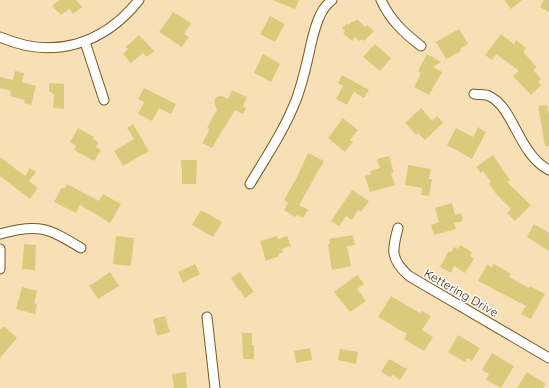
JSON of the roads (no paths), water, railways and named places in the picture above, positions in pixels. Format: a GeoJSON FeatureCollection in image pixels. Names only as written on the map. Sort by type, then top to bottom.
{"type":"FeatureCollection","features":[{"type":"Feature","properties":{"kind":"street"},"geometry":{"type":"LineString","coordinates":[[0,36],[11,42],[41,48],[56,48],[85,42],[106,31],[117,23],[138,0]]}},
{"type":"Feature","properties":{"kind":"street"},"geometry":{"type":"LineString","coordinates":[[250,184],[288,118],[296,101],[303,82],[317,24],[323,10],[332,0]]}},
{"type":"Feature","properties":{"kind":"street"},"geometry":{"type":"LineString","coordinates":[[381,0],[385,9],[398,28],[421,46]]}},
{"type":"Feature","properties":{"kind":"street"},"geometry":{"type":"LineString","coordinates":[[85,42],[104,100]]}},
{"type":"Feature","properties":{"kind":"street"},"geometry":{"type":"LineString","coordinates":[[474,94],[489,96],[499,103],[506,111],[523,144],[531,155],[538,163],[549,170]]}},
{"type":"Feature","properties":{"kind":"street"},"geometry":{"type":"LineString","coordinates":[[0,234],[19,229],[37,228],[49,231],[81,248]]}},
{"type":"Feature","properties":{"kind":"street","name":"Kettering Drive"},"geometry":{"type":"LineString","coordinates":[[398,228],[393,246],[394,256],[398,264],[409,276],[549,358]]}},
{"type":"Feature","properties":{"kind":"street"},"geometry":{"type":"LineString","coordinates":[[0,249],[0,270]]}},
{"type":"Feature","properties":{"kind":"street"},"geometry":{"type":"LineString","coordinates":[[207,317],[215,388]]}}]}
